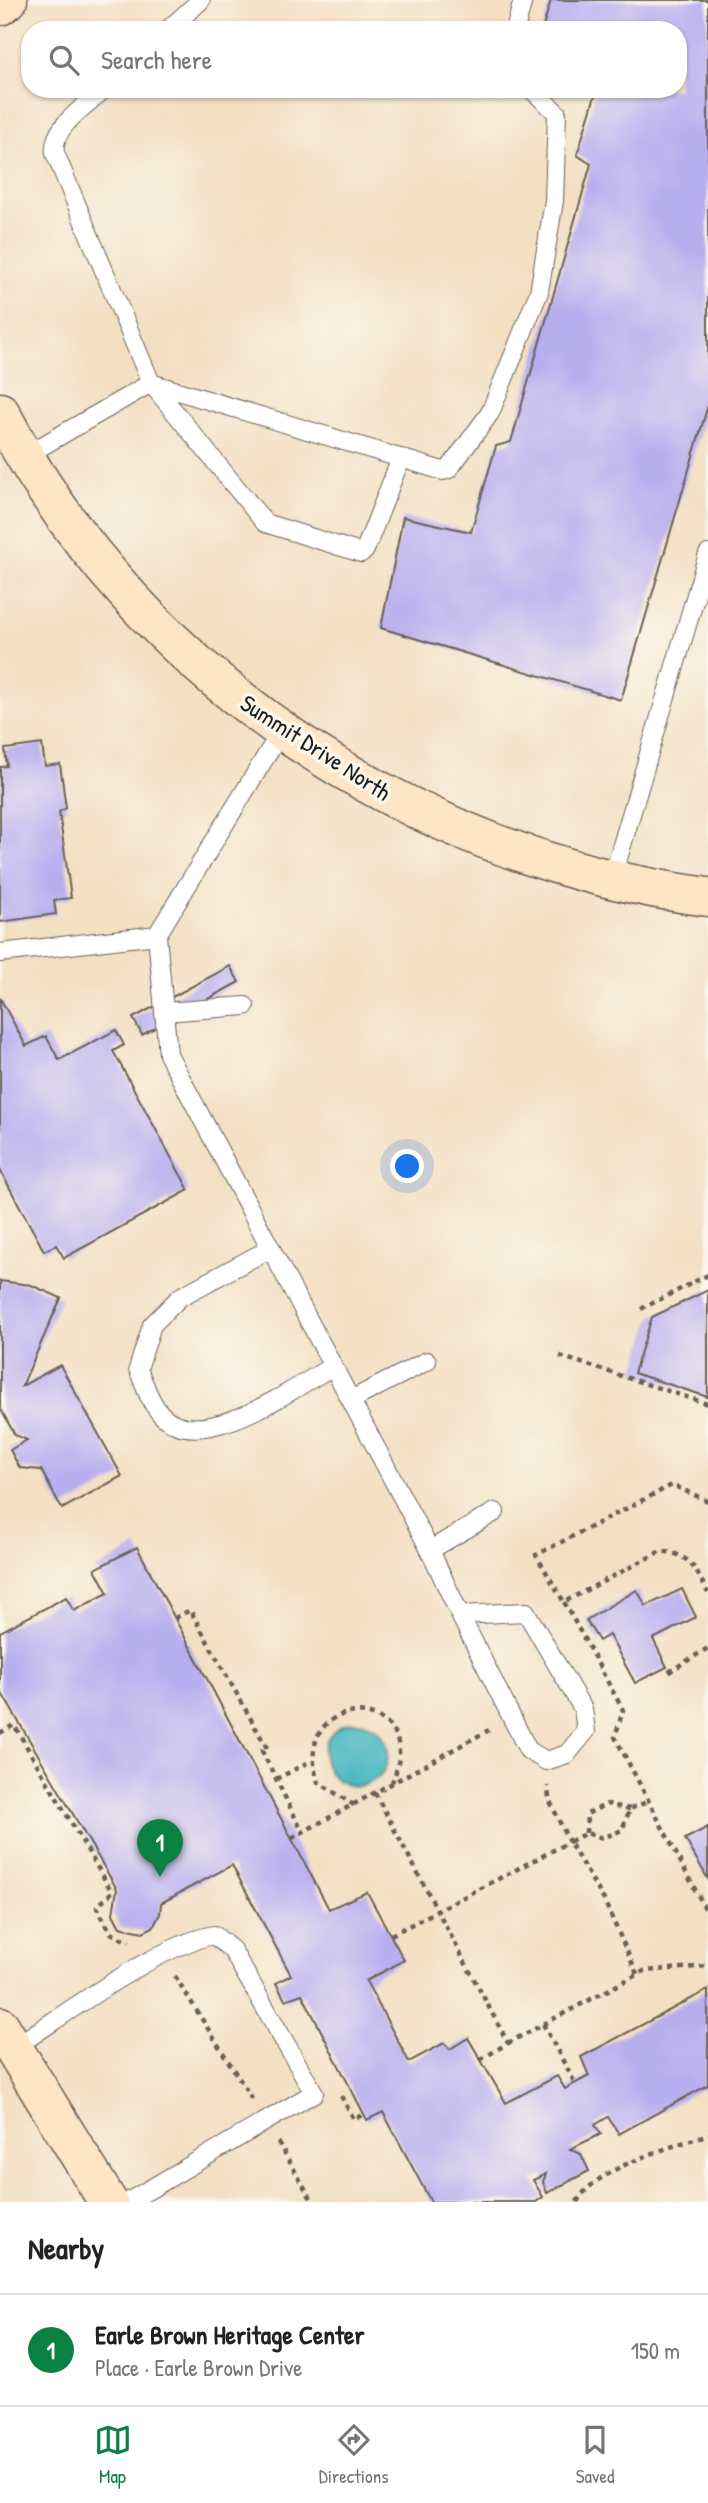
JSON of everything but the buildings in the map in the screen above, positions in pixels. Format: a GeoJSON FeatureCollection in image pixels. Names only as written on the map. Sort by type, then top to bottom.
{"type":"FeatureCollection","features":[{"type":"Feature","properties":{"kind":"street"},"geometry":{"type":"LineString","coordinates":[[0,6],[8,0]]}},
{"type":"Feature","properties":{"kind":"street","name":"Summit Drive North"},"geometry":{"type":"LineString","coordinates":[[0,412],[36,480],[98,562],[167,639],[282,730],[411,808],[528,857],[656,890],[708,897]]}},
{"type":"Feature","properties":{"kind":"street"},"geometry":{"type":"LineString","coordinates":[[7,2037],[108,2202]]}},
{"type":"Feature","properties":{"kind":"lane"},"geometry":{"type":"LineString","coordinates":[[179,21],[201,0]]}},
{"type":"Feature","properties":{"kind":"lane"},"geometry":{"type":"LineString","coordinates":[[517,21],[523,0]]}},
{"type":"Feature","properties":{"kind":"lane"},"geometry":{"type":"LineString","coordinates":[[94,98],[58,132],[53,142],[55,153],[151,383],[270,526],[364,552],[401,458]]}},
{"type":"Feature","properties":{"kind":"lane"},"geometry":{"type":"LineString","coordinates":[[23,457],[151,383],[443,471],[449,469],[491,413],[539,292],[554,201],[557,113],[541,98]]}},
{"type":"Feature","properties":{"kind":"lane"},"geometry":{"type":"LineString","coordinates":[[612,879],[708,554]]}},
{"type":"Feature","properties":{"kind":"lane"},"geometry":{"type":"LineString","coordinates":[[282,730],[157,935],[168,1054],[430,1550],[460,1615],[528,1750],[546,1761],[567,1754],[586,1731],[583,1709],[526,1612],[460,1615]]}},
{"type":"Feature","properties":{"kind":"lane"},"geometry":{"type":"LineString","coordinates":[[0,953],[157,935]]}},
{"type":"Feature","properties":{"kind":"lane"},"geometry":{"type":"LineString","coordinates":[[164,1012],[245,1006]]}},
{"type":"Feature","properties":{"kind":"lane"},"geometry":{"type":"LineString","coordinates":[[271,1248],[180,1297],[152,1325],[138,1369],[149,1395],[161,1415],[179,1425],[200,1429],[229,1423],[333,1366]]}},
{"type":"Feature","properties":{"kind":"lane"},"geometry":{"type":"LineString","coordinates":[[351,1400],[427,1361]]}},
{"type":"Feature","properties":{"kind":"lane"},"geometry":{"type":"LineString","coordinates":[[430,1550],[495,1512]]}},
{"type":"Feature","properties":{"kind":"lane"},"geometry":{"type":"LineString","coordinates":[[7,2037],[193,1938],[214,1935],[232,1950],[314,2093],[128,2202]]}},
{"type":"Feature","properties":{"kind":"path"},"geometry":{"type":"LineString","coordinates":[[641,1309],[708,1275]]}},
{"type":"Feature","properties":{"kind":"path"},"geometry":{"type":"LineString","coordinates":[[560,1356],[708,1404]]}},
{"type":"Feature","properties":{"kind":"path"},"geometry":{"type":"LineString","coordinates":[[708,1501],[672,1485],[537,1555],[622,1710],[615,1737],[708,1914]]}},
{"type":"Feature","properties":{"kind":"path"},"geometry":{"type":"LineString","coordinates":[[564,1602],[661,1551],[678,1552],[692,1564],[708,1593]]}},
{"type":"Feature","properties":{"kind":"path"},"geometry":{"type":"LineString","coordinates":[[175,1618],[190,1610],[267,1748],[262,1751],[303,1833]]}},
{"type":"Feature","properties":{"kind":"path"},"geometry":{"type":"LineString","coordinates":[[669,1672],[708,1648]]}},
{"type":"Feature","properties":{"kind":"path"},"geometry":{"type":"LineString","coordinates":[[354,1805],[318,1782],[311,1761],[315,1740],[325,1725],[342,1713],[374,1714],[387,1721],[398,1742],[401,1764],[392,1783]]}},
{"type":"Feature","properties":{"kind":"path"},"geometry":{"type":"LineString","coordinates":[[292,1838],[511,1718]]}},
{"type":"Feature","properties":{"kind":"path"},"geometry":{"type":"LineString","coordinates":[[276,1779],[311,1761]]}},
{"type":"Feature","properties":{"kind":"path"},"geometry":{"type":"LineString","coordinates":[[546,1761],[549,1798],[569,1842],[604,1900],[637,1974]]}},
{"type":"Feature","properties":{"kind":"path"},"geometry":{"type":"LineString","coordinates":[[375,1793],[508,2043]]}},
{"type":"Feature","properties":{"kind":"path"},"geometry":{"type":"LineString","coordinates":[[586,1833],[587,1814],[607,1804],[630,1809],[649,1801]]}},
{"type":"Feature","properties":{"kind":"path"},"geometry":{"type":"LineString","coordinates":[[391,1935],[586,1833],[603,1838],[622,1830],[630,1809]]}},
{"type":"Feature","properties":{"kind":"path"},"geometry":{"type":"LineString","coordinates":[[163,1955],[313,2202]]}},
{"type":"Feature","properties":{"kind":"path"},"geometry":{"type":"LineString","coordinates":[[480,2060],[644,1971],[708,1966]]}},
{"type":"Feature","properties":{"kind":"path"},"geometry":{"type":"LineString","coordinates":[[543,2024],[575,2083]]}},
{"type":"Feature","properties":{"kind":"path"},"geometry":{"type":"LineString","coordinates":[[577,2202],[582,2193],[625,2165],[708,2134]]}},
{"type":"Feature","properties":{"kind":"water"},"geometry":{"type":"Polygon","coordinates":[[[356,1722],[368,1724],[379,1731],[386,1742],[386,1766],[379,1777],[368,1784],[356,1786],[344,1784],[333,1777],[326,1766],[324,1754],[326,1742],[333,1731],[344,1724],[356,1722]]]}},
{"type":"Feature","properties":{"kind":"place","name":"Earle Brown Heritage Center"},"geometry":{"type":"Point","coordinates":[160,1877]}}]}
